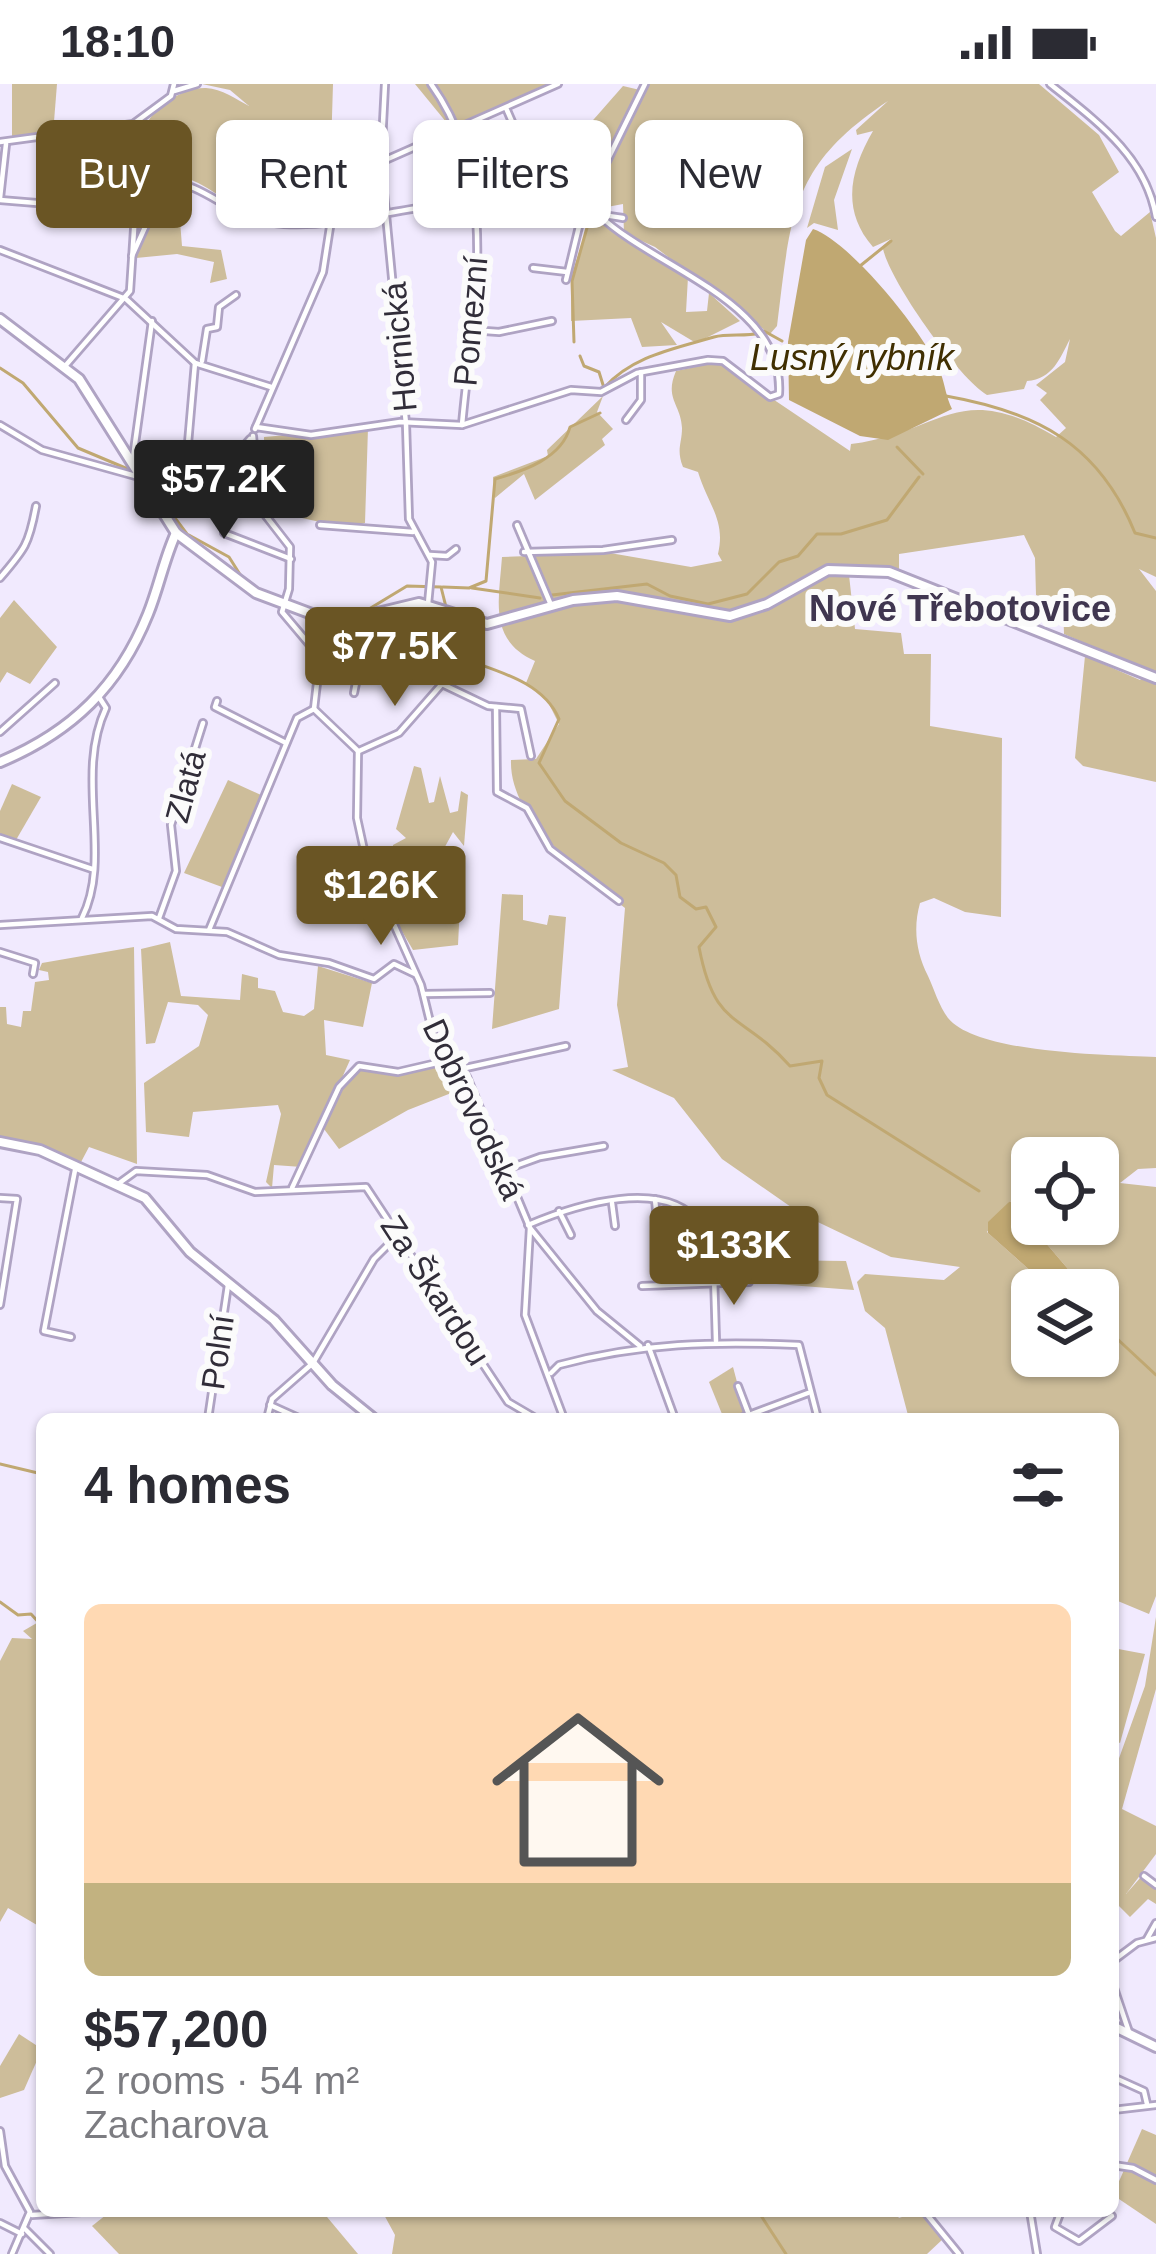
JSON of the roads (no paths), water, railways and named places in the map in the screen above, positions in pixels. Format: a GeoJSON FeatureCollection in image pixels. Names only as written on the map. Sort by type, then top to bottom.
{"type":"FeatureCollection","features":[{"type":"Feature","properties":{"kind":"street"},"geometry":{"type":"LineString","coordinates":[[171,96],[174,84]]}},
{"type":"Feature","properties":{"kind":"street"},"geometry":{"type":"LineString","coordinates":[[144,120],[171,96],[196,84]]}},
{"type":"Feature","properties":{"kind":"street","name":"Hornická"},"geometry":{"type":"LineString","coordinates":[[383,120],[385,84]]}},
{"type":"Feature","properties":{"kind":"street","name":"Pomezní"},"geometry":{"type":"LineString","coordinates":[[431,84],[450,120]]}},
{"type":"Feature","properties":{"kind":"street"},"geometry":{"type":"LineString","coordinates":[[478,120],[558,84]]}},
{"type":"Feature","properties":{"kind":"street"},"geometry":{"type":"LineString","coordinates":[[611,153],[645,84]]}},
{"type":"Feature","properties":{"kind":"street"},"geometry":{"type":"LineString","coordinates":[[1050,84],[1106,129],[1133,161],[1153,196],[1156,217]]}},
{"type":"Feature","properties":{"kind":"street"},"geometry":{"type":"LineString","coordinates":[[506,108],[511,120]]}},
{"type":"Feature","properties":{"kind":"street"},"geometry":{"type":"LineString","coordinates":[[36,138],[3,142],[0,199],[36,202]]}},
{"type":"Feature","properties":{"kind":"street"},"geometry":{"type":"LineString","coordinates":[[132,256],[166,181],[190,183],[216,202]]}},
{"type":"Feature","properties":{"kind":"street"},"geometry":{"type":"LineString","coordinates":[[611,217],[622,218]]}},
{"type":"Feature","properties":{"kind":"street"},"geometry":{"type":"LineString","coordinates":[[256,427],[311,434],[406,424],[462,425],[571,389],[601,392],[639,372],[723,361],[770,397],[780,391],[776,355],[763,333],[672,261],[611,227]]}},
{"type":"Feature","properties":{"kind":"street"},"geometry":{"type":"LineString","coordinates":[[66,365],[126,299],[133,228]]}},
{"type":"Feature","properties":{"kind":"street"},"geometry":{"type":"LineString","coordinates":[[314,709],[320,654],[283,608],[291,559],[287,537],[259,507],[253,436],[323,272],[330,228]]}},
{"type":"Feature","properties":{"kind":"street","name":"Hornická"},"geometry":{"type":"LineString","coordinates":[[386,228],[413,532]]}},
{"type":"Feature","properties":{"kind":"street","name":"Pomezní"},"geometry":{"type":"LineString","coordinates":[[462,425],[477,228]]}},
{"type":"Feature","properties":{"kind":"street"},"geometry":{"type":"LineString","coordinates":[[533,268],[567,276],[582,228]]}},
{"type":"Feature","properties":{"kind":"street"},"geometry":{"type":"LineString","coordinates":[[0,250],[126,299],[198,363],[271,387]]}},
{"type":"Feature","properties":{"kind":"street"},"geometry":{"type":"LineString","coordinates":[[187,455],[207,329],[217,327],[219,307],[236,295]]}},
{"type":"Feature","properties":{"kind":"street"},"geometry":{"type":"LineString","coordinates":[[0,320],[66,365],[100,406],[176,533],[244,586],[283,608],[336,623],[413,603],[428,604],[487,624],[551,605],[617,596],[652,598],[730,616],[767,604],[828,570],[890,572],[1156,678]]}},
{"type":"Feature","properties":{"kind":"street"},"geometry":{"type":"LineString","coordinates":[[136,470],[152,321]]}},
{"type":"Feature","properties":{"kind":"street"},"geometry":{"type":"LineString","coordinates":[[471,330],[499,332],[552,321]]}},
{"type":"Feature","properties":{"kind":"street"},"geometry":{"type":"LineString","coordinates":[[626,420],[641,400],[639,372]]}},
{"type":"Feature","properties":{"kind":"street"},"geometry":{"type":"LineString","coordinates":[[0,424],[42,450],[136,470]]}},
{"type":"Feature","properties":{"kind":"street"},"geometry":{"type":"LineString","coordinates":[[253,436],[230,462],[228,472],[256,486]]}},
{"type":"Feature","properties":{"kind":"street"},"geometry":{"type":"LineString","coordinates":[[199,488],[208,466],[230,462]]}},
{"type":"Feature","properties":{"kind":"street"},"geometry":{"type":"LineString","coordinates":[[0,578],[21,557],[35,529],[36,506]]}},
{"type":"Feature","properties":{"kind":"street"},"geometry":{"type":"LineString","coordinates":[[24,511],[34,517]]}},
{"type":"Feature","properties":{"kind":"street"},"geometry":{"type":"LineString","coordinates":[[320,525],[413,532],[430,555],[428,604]]}},
{"type":"Feature","properties":{"kind":"street"},"geometry":{"type":"LineString","coordinates":[[518,525],[524,552],[551,605]]}},
{"type":"Feature","properties":{"kind":"street"},"geometry":{"type":"LineString","coordinates":[[0,762],[58,734],[99,697],[128,657],[176,533]]}},
{"type":"Feature","properties":{"kind":"street"},"geometry":{"type":"LineString","coordinates":[[224,533],[291,559]]}},
{"type":"Feature","properties":{"kind":"street"},"geometry":{"type":"LineString","coordinates":[[524,552],[603,550],[672,540]]}},
{"type":"Feature","properties":{"kind":"street"},"geometry":{"type":"LineString","coordinates":[[430,555],[448,556],[457,549]]}},
{"type":"Feature","properties":{"kind":"street"},"geometry":{"type":"LineString","coordinates":[[314,709],[358,751],[399,734],[442,684],[444,610]]}},
{"type":"Feature","properties":{"kind":"street"},"geometry":{"type":"LineString","coordinates":[[353,693],[367,618]]}},
{"type":"Feature","properties":{"kind":"street"},"geometry":{"type":"LineString","coordinates":[[0,732],[55,683]]}},
{"type":"Feature","properties":{"kind":"street"},"geometry":{"type":"LineString","coordinates":[[442,684],[496,707],[521,709],[531,756]]}},
{"type":"Feature","properties":{"kind":"street"},"geometry":{"type":"LineString","coordinates":[[82,918],[92,894],[90,763],[106,708],[99,697]]}},
{"type":"Feature","properties":{"kind":"street"},"geometry":{"type":"LineString","coordinates":[[217,701],[214,707],[286,743]]}},
{"type":"Feature","properties":{"kind":"street"},"geometry":{"type":"LineString","coordinates":[[496,707],[497,792],[527,808],[550,849],[619,901]]}},
{"type":"Feature","properties":{"kind":"street"},"geometry":{"type":"LineString","coordinates":[[209,930],[297,718],[314,709]]}},
{"type":"Feature","properties":{"kind":"street"},"geometry":{"type":"LineString","coordinates":[[85,712],[99,722]]}},
{"type":"Feature","properties":{"kind":"street","name":"Zlatá"},"geometry":{"type":"LineString","coordinates":[[159,918],[176,871],[171,825],[203,723]]}},
{"type":"Feature","properties":{"kind":"street","name":"Dobrovodská"},"geometry":{"type":"LineString","coordinates":[[358,751],[358,830],[382,906],[424,994],[433,1034],[461,1069],[529,1226],[597,1311],[644,1346],[672,1413]]}},
{"type":"Feature","properties":{"kind":"street"},"geometry":{"type":"LineString","coordinates":[[0,838],[92,868]]}},
{"type":"Feature","properties":{"kind":"street"},"geometry":{"type":"LineString","coordinates":[[0,926],[82,918],[159,918],[176,929],[209,930],[279,955],[329,963],[374,980],[394,964],[415,974]]}},
{"type":"Feature","properties":{"kind":"street"},"geometry":{"type":"LineString","coordinates":[[0,952],[35,963],[33,974]]}},
{"type":"Feature","properties":{"kind":"street"},"geometry":{"type":"LineString","coordinates":[[424,994],[490,993]]}},
{"type":"Feature","properties":{"kind":"street"},"geometry":{"type":"LineString","coordinates":[[461,1069],[566,1046]]}},
{"type":"Feature","properties":{"kind":"street"},"geometry":{"type":"LineString","coordinates":[[291,1190],[340,1087],[359,1066],[398,1072],[454,1059]]}},
{"type":"Feature","properties":{"kind":"street"},"geometry":{"type":"LineString","coordinates":[[0,1142],[40,1150],[145,1198],[167,1231],[274,1320],[367,1413]]}},
{"type":"Feature","properties":{"kind":"street"},"geometry":{"type":"LineString","coordinates":[[504,1170],[540,1157],[604,1146]]}},
{"type":"Feature","properties":{"kind":"street"},"geometry":{"type":"LineString","coordinates":[[71,1337],[44,1331],[76,1165]]}},
{"type":"Feature","properties":{"kind":"street","name":"Za Škardou"},"geometry":{"type":"LineString","coordinates":[[118,1184],[136,1171],[207,1175],[243,1190],[366,1187],[508,1402],[527,1413]]}},
{"type":"Feature","properties":{"kind":"street"},"geometry":{"type":"LineString","coordinates":[[0,1198],[17,1199],[0,1305]]}},
{"type":"Feature","properties":{"kind":"street"},"geometry":{"type":"LineString","coordinates":[[655,1199],[657,1220]]}},
{"type":"Feature","properties":{"kind":"street"},"geometry":{"type":"LineString","coordinates":[[562,1413],[525,1315],[529,1226],[559,1211],[655,1199],[676,1201],[701,1226]]}},
{"type":"Feature","properties":{"kind":"street"},"geometry":{"type":"LineString","coordinates":[[612,1203],[615,1226]]}},
{"type":"Feature","properties":{"kind":"street"},"geometry":{"type":"LineString","coordinates":[[559,1211],[571,1234]]}},
{"type":"Feature","properties":{"kind":"street"},"geometry":{"type":"LineString","coordinates":[[268,1413],[270,1405],[314,1364],[374,1259],[400,1233]]}},
{"type":"Feature","properties":{"kind":"street"},"geometry":{"type":"LineString","coordinates":[[667,1275],[668,1285]]}},
{"type":"Feature","properties":{"kind":"street"},"geometry":{"type":"LineString","coordinates":[[713,1279],[716,1341]]}},
{"type":"Feature","properties":{"kind":"street"},"geometry":{"type":"LineString","coordinates":[[642,1286],[713,1279],[749,1282]]}},
{"type":"Feature","properties":{"kind":"street","name":"Polní"},"geometry":{"type":"LineString","coordinates":[[209,1413],[228,1285]]}},
{"type":"Feature","properties":{"kind":"street"},"geometry":{"type":"LineString","coordinates":[[550,1373],[559,1365],[644,1346],[716,1341],[799,1345],[816,1413]]}},
{"type":"Feature","properties":{"kind":"street"},"geometry":{"type":"LineString","coordinates":[[739,1386],[744,1413]]}},
{"type":"Feature","properties":{"kind":"street"},"geometry":{"type":"LineString","coordinates":[[753,1413],[808,1393]]}},
{"type":"Feature","properties":{"kind":"street"},"geometry":{"type":"LineString","coordinates":[[270,1405],[288,1413]]}},
{"type":"Feature","properties":{"kind":"street"},"geometry":{"type":"LineString","coordinates":[[1144,1876],[1156,1885]]}},
{"type":"Feature","properties":{"kind":"street"},"geometry":{"type":"LineString","coordinates":[[1147,1939],[1156,1923]]}},
{"type":"Feature","properties":{"kind":"street"},"geometry":{"type":"LineString","coordinates":[[1119,1957],[1156,1938]]}},
{"type":"Feature","properties":{"kind":"street"},"geometry":{"type":"LineString","coordinates":[[1119,2002],[1129,2032]]}},
{"type":"Feature","properties":{"kind":"street"},"geometry":{"type":"LineString","coordinates":[[1119,2028],[1156,2047]]}},
{"type":"Feature","properties":{"kind":"street"},"geometry":{"type":"LineString","coordinates":[[1119,2080],[1146,2093],[1147,2104]]}},
{"type":"Feature","properties":{"kind":"street"},"geometry":{"type":"LineString","coordinates":[[1119,2109],[1156,2105]]}},
{"type":"Feature","properties":{"kind":"street"},"geometry":{"type":"LineString","coordinates":[[0,2131],[5,2166],[30,2216]]}},
{"type":"Feature","properties":{"kind":"street"},"geometry":{"type":"LineString","coordinates":[[1119,2166],[1156,2180]]}},
{"type":"Feature","properties":{"kind":"street"},"geometry":{"type":"LineString","coordinates":[[30,2216],[36,2216]]}},
{"type":"Feature","properties":{"kind":"street"},"geometry":{"type":"LineString","coordinates":[[12,2254],[30,2216]]}},
{"type":"Feature","properties":{"kind":"street"},"geometry":{"type":"LineString","coordinates":[[929,2217],[959,2254]]}},
{"type":"Feature","properties":{"kind":"street"},"geometry":{"type":"LineString","coordinates":[[1031,2217],[1037,2254]]}},
{"type":"Feature","properties":{"kind":"street"},"geometry":{"type":"LineString","coordinates":[[1055,2227],[1058,2217]]}},
{"type":"Feature","properties":{"kind":"street"},"geometry":{"type":"LineString","coordinates":[[1045,2221],[1082,2241],[1111,2217]]}},
{"type":"Feature","properties":{"kind":"street"},"geometry":{"type":"LineString","coordinates":[[0,2222],[23,2231],[50,2254]]}},
{"type":"Feature","properties":{"kind":"water","name":"Lusný rybník"},"geometry":{"type":"Polygon","coordinates":[[[813,229],[847,251],[904,315],[933,357],[952,409],[888,440],[860,436],[789,400],[788,342],[806,240],[813,229]]]}},
{"type":"Feature","properties":{"kind":"water"},"geometry":{"type":"Polygon","coordinates":[[[1010,1201],[1011,1245],[1048,1245],[1068,1269],[1028,1269],[988,1233],[988,1222],[1010,1201]]]}},
{"type":"Feature","properties":{"kind":"waterway"},"geometry":{"type":"LineString","coordinates":[[574,342],[572,281],[587,228]]}},
{"type":"Feature","properties":{"kind":"waterway"},"geometry":{"type":"LineString","coordinates":[[860,266],[891,241]]}},
{"type":"Feature","properties":{"kind":"waterway"},"geometry":{"type":"LineString","coordinates":[[764,331],[782,341]]}},
{"type":"Feature","properties":{"kind":"waterway"},"geometry":{"type":"LineString","coordinates":[[580,356],[584,366],[599,372],[604,388],[627,368],[654,355],[719,336],[760,333]]}},
{"type":"Feature","properties":{"kind":"waterway"},"geometry":{"type":"LineString","coordinates":[[0,368],[23,383],[78,448],[135,472]]}},
{"type":"Feature","properties":{"kind":"waterway"},"geometry":{"type":"LineString","coordinates":[[946,396],[1009,412],[1061,437],[1103,476],[1135,533],[1156,538]]}},
{"type":"Feature","properties":{"kind":"waterway"},"geometry":{"type":"LineString","coordinates":[[443,587],[469,588],[486,581],[495,479],[540,462],[559,447],[570,427],[600,413]]}},
{"type":"Feature","properties":{"kind":"waterway"},"geometry":{"type":"LineString","coordinates":[[897,447],[923,474]]}},
{"type":"Feature","properties":{"kind":"waterway"},"geometry":{"type":"LineString","coordinates":[[552,595],[647,584],[670,596],[708,604],[747,594],[779,562],[798,556],[817,534],[841,534],[887,520],[919,477]]}},
{"type":"Feature","properties":{"kind":"waterway"},"geometry":{"type":"LineString","coordinates":[[151,486],[187,534],[229,557],[246,584]]}},
{"type":"Feature","properties":{"kind":"waterway"},"geometry":{"type":"LineString","coordinates":[[364,612],[407,586],[441,587],[446,607]]}},
{"type":"Feature","properties":{"kind":"waterway"},"geometry":{"type":"LineString","coordinates":[[472,588],[540,598]]}},
{"type":"Feature","properties":{"kind":"waterway"},"geometry":{"type":"LineString","coordinates":[[250,592],[343,630],[359,620]]}},
{"type":"Feature","properties":{"kind":"waterway"},"geometry":{"type":"LineString","coordinates":[[449,616],[465,643],[467,660],[520,680],[552,707],[559,719],[539,763],[565,801],[621,843],[664,863],[676,875],[680,897],[696,909],[706,907],[716,927],[699,947],[705,974],[722,1007],[790,1066],[822,1061],[819,1078],[827,1095],[979,1191]]}},
{"type":"Feature","properties":{"kind":"waterway"},"geometry":{"type":"LineString","coordinates":[[1119,1341],[1156,1375]]}},
{"type":"Feature","properties":{"kind":"waterway"},"geometry":{"type":"LineString","coordinates":[[0,1464],[36,1473]]}},
{"type":"Feature","properties":{"kind":"waterway"},"geometry":{"type":"LineString","coordinates":[[0,1602],[18,1615],[31,1614],[36,1619]]}},
{"type":"Feature","properties":{"kind":"waterway"},"geometry":{"type":"LineString","coordinates":[[762,2217],[786,2254]]}},
{"type":"Feature","properties":{"kind":"district","name":"Nové Třebotovice"},"geometry":{"type":"Point","coordinates":[960,608]}}]}
